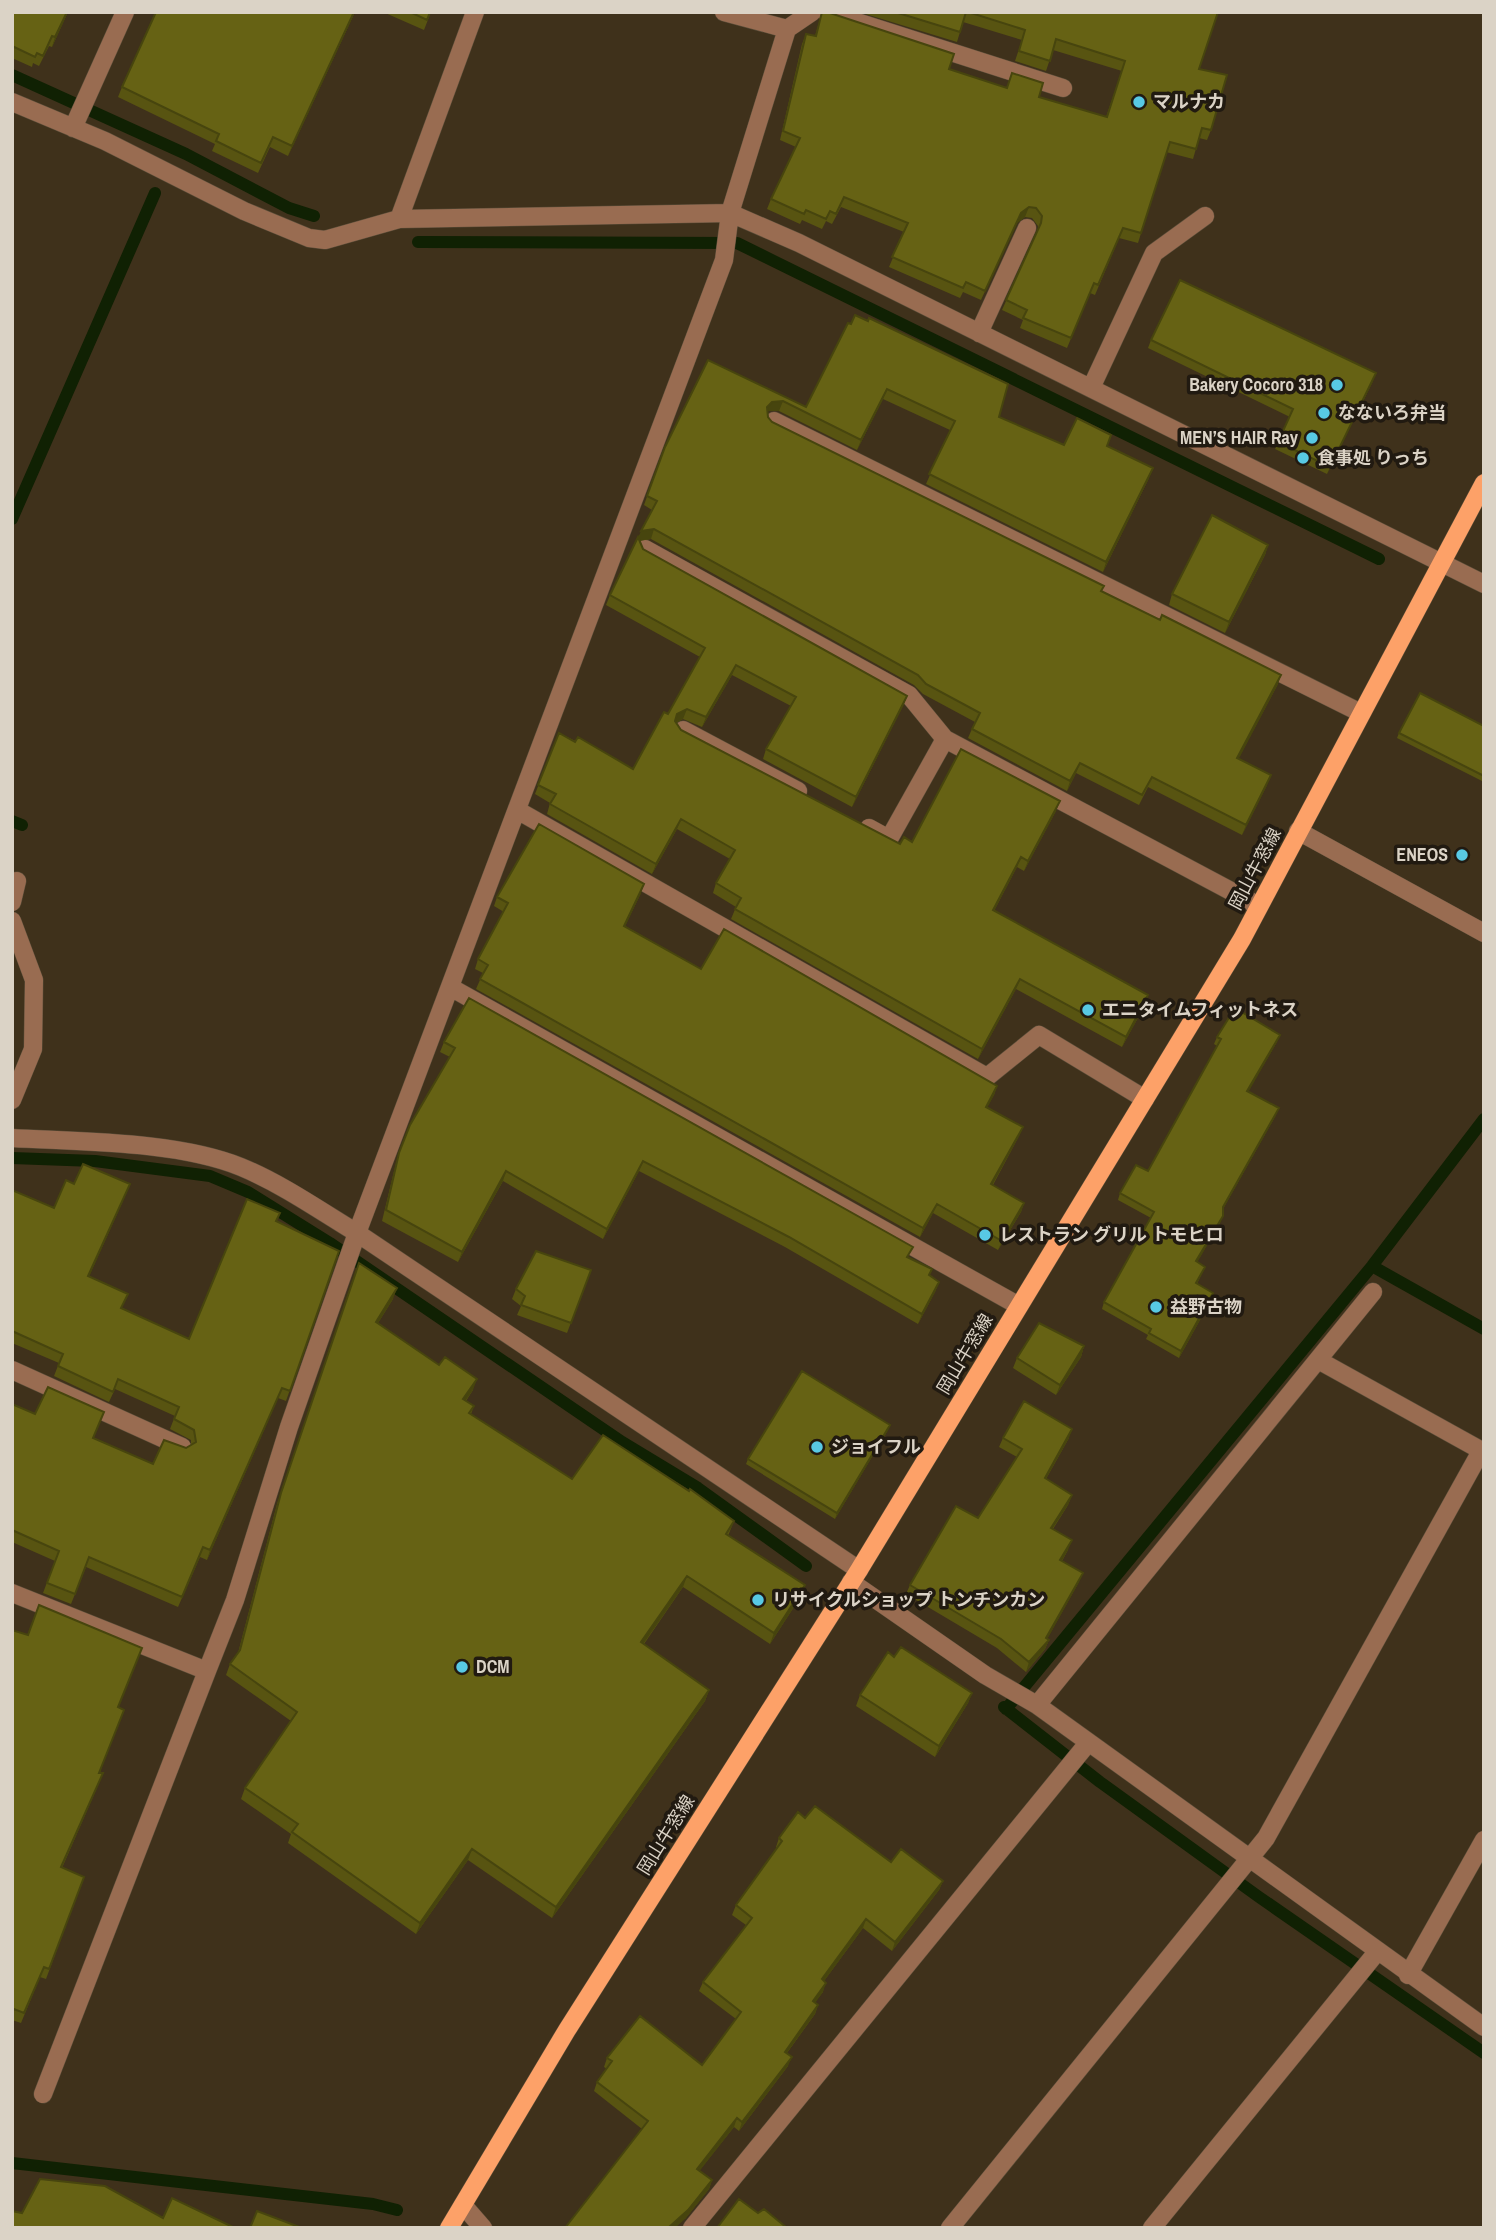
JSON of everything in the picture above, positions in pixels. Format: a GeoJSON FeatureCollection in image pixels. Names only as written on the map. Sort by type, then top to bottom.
{"type":"FeatureCollection","features":[{"type":"Feature","properties":{"kind":"main road","name":"岡山牛窓線"},"geometry":{"type":"LineString","coordinates":[[449,2228],[567,2030],[855,1576],[1145,1099],[1259,906],[1484,483]]}},
{"type":"Feature","properties":{"kind":"street"},"geometry":{"type":"LineString","coordinates":[[75,123],[125,12]]}},
{"type":"Feature","properties":{"kind":"street"},"geometry":{"type":"LineString","coordinates":[[399,219],[475,12]]}},
{"type":"Feature","properties":{"kind":"street"},"geometry":{"type":"LineString","coordinates":[[724,12],[787,29]]}},
{"type":"Feature","properties":{"kind":"street"},"geometry":{"type":"LineString","coordinates":[[43,2094],[235,1600],[289,1427],[343,1272],[724,260],[730,213],[787,29],[812,12]]}},
{"type":"Feature","properties":{"kind":"street"},"geometry":{"type":"LineString","coordinates":[[826,12],[1063,88]]}},
{"type":"Feature","properties":{"kind":"street"},"geometry":{"type":"LineString","coordinates":[[12,102],[75,123],[244,211],[309,238],[325,240],[399,219],[730,213],[1484,583]]}},
{"type":"Feature","properties":{"kind":"street"},"geometry":{"type":"LineString","coordinates":[[1091,388],[1154,253],[1206,216]]}},
{"type":"Feature","properties":{"kind":"street"},"geometry":{"type":"LineString","coordinates":[[979,333],[1027,228]]}},
{"type":"Feature","properties":{"kind":"street"},"geometry":{"type":"LineString","coordinates":[[774,421],[1361,713]]}},
{"type":"Feature","properties":{"kind":"street"},"geometry":{"type":"LineString","coordinates":[[645,549],[909,695],[945,739],[1259,906]]}},
{"type":"Feature","properties":{"kind":"street"},"geometry":{"type":"LineString","coordinates":[[683,730],[816,801]]}},
{"type":"Feature","properties":{"kind":"street"},"geometry":{"type":"LineString","coordinates":[[853,820],[889,839],[945,739]]}},
{"type":"Feature","properties":{"kind":"street"},"geometry":{"type":"LineString","coordinates":[[517,810],[987,1077],[1039,1035],[1145,1099]]}},
{"type":"Feature","properties":{"kind":"street"},"geometry":{"type":"LineString","coordinates":[[1298,831],[1484,933]]}},
{"type":"Feature","properties":{"kind":"street"},"geometry":{"type":"LineString","coordinates":[[12,902],[17,881]]}},
{"type":"Feature","properties":{"kind":"street"},"geometry":{"type":"LineString","coordinates":[[12,922],[34,980],[33,1049],[12,1100]]}},
{"type":"Feature","properties":{"kind":"street"},"geometry":{"type":"LineString","coordinates":[[450,986],[1019,1306]]}},
{"type":"Feature","properties":{"kind":"street"},"geometry":{"type":"LineString","coordinates":[[12,1138],[146,1146],[238,1166],[281,1186],[855,1576],[1025,1698],[1082,1749],[1373,1957],[1408,1975],[1484,2027]]}},
{"type":"Feature","properties":{"kind":"street"},"geometry":{"type":"LineString","coordinates":[[1025,1698],[1318,1360],[1373,1292]]}},
{"type":"Feature","properties":{"kind":"street"},"geometry":{"type":"LineString","coordinates":[[950,2228],[1246,1866],[1273,1826],[1483,1452],[1318,1360]]}},
{"type":"Feature","properties":{"kind":"street"},"geometry":{"type":"LineString","coordinates":[[12,1370],[182,1447]]}},
{"type":"Feature","properties":{"kind":"street"},"geometry":{"type":"LineString","coordinates":[[12,1593],[207,1671]]}},
{"type":"Feature","properties":{"kind":"street"},"geometry":{"type":"LineString","coordinates":[[692,2228],[1082,1749]]}},
{"type":"Feature","properties":{"kind":"street"},"geometry":{"type":"LineString","coordinates":[[1408,1975],[1484,1840]]}},
{"type":"Feature","properties":{"kind":"street"},"geometry":{"type":"LineString","coordinates":[[1152,2228],[1373,1957]]}},
{"type":"Feature","properties":{"kind":"street"},"geometry":{"type":"LineString","coordinates":[[463,2205],[483,2228]]}},
{"type":"Feature","properties":{"kind":"building"},"geometry":{"type":"Polygon","coordinates":[[[12,12],[67,12],[43,56],[37,53],[35,57],[12,46],[12,12]]]}},
{"type":"Feature","properties":{"kind":"building"},"geometry":{"type":"Polygon","coordinates":[[[156,12],[354,12],[292,146],[273,137],[261,163],[216,141],[219,134],[122,87],[156,12]]]}},
{"type":"Feature","properties":{"kind":"building"},"geometry":{"type":"Polygon","coordinates":[[[410,12],[430,12],[427,20],[410,12]]]}},
{"type":"Feature","properties":{"kind":"building"},"geometry":{"type":"Polygon","coordinates":[[[822,12],[954,54],[949,69],[1007,88],[1012,73],[1043,83],[1039,97],[1107,117],[1125,61],[1056,39],[1050,61],[1019,51],[1025,30],[968,12],[1218,12],[1199,69],[1227,75],[1211,130],[1202,128],[1196,149],[1170,142],[1141,233],[1123,228],[1098,285],[1094,283],[1071,338],[1023,318],[1027,310],[1006,300],[1041,223],[1042,216],[1036,208],[1029,207],[1021,213],[985,291],[966,282],[963,288],[892,257],[908,223],[844,197],[836,214],[830,211],[826,219],[806,210],[804,214],[771,199],[800,138],[783,131],[806,34],[816,36],[822,12]]]}},
{"type":"Feature","properties":{"kind":"building"},"geometry":{"type":"Polygon","coordinates":[[[895,12],[966,12],[960,32],[895,12]]]}},
{"type":"Feature","properties":{"kind":"building"},"geometry":{"type":"Polygon","coordinates":[[[1180,280],[1376,373],[1330,467],[1278,442],[1293,409],[1151,340],[1180,280]]]}},
{"type":"Feature","properties":{"kind":"building"},"geometry":{"type":"Polygon","coordinates":[[[855,315],[868,321],[869,318],[1008,384],[999,417],[1064,445],[1077,418],[1111,435],[1107,446],[1153,468],[1106,562],[929,474],[955,421],[887,389],[861,440],[783,401],[772,402],[767,407],[768,417],[772,422],[1104,586],[1101,591],[1160,620],[1162,615],[1281,675],[1237,758],[1271,775],[1246,825],[1152,777],[1142,795],[1080,763],[1070,781],[972,729],[980,713],[926,684],[918,675],[654,529],[641,531],[657,501],[647,496],[665,447],[708,360],[806,407],[848,323],[851,324],[855,315]]]}},
{"type":"Feature","properties":{"kind":"building"},"geometry":{"type":"Polygon","coordinates":[[[1212,515],[1268,545],[1229,622],[1172,594],[1212,515]]]}},
{"type":"Feature","properties":{"kind":"building"},"geometry":{"type":"Polygon","coordinates":[[[638,537],[643,549],[907,696],[856,797],[766,749],[796,697],[736,665],[706,717],[687,709],[677,714],[675,721],[681,730],[900,844],[904,837],[912,842],[961,749],[1060,801],[1028,861],[1021,857],[993,910],[1148,995],[1126,1037],[1020,979],[982,1049],[735,909],[741,898],[716,883],[735,850],[681,819],[656,864],[550,804],[556,794],[538,785],[559,733],[575,742],[578,737],[633,769],[664,712],[668,714],[705,648],[610,595],[638,537]]]}},
{"type":"Feature","properties":{"kind":"building"},"geometry":{"type":"Polygon","coordinates":[[[1420,693],[1484,726],[1484,776],[1399,733],[1420,693]]]}},
{"type":"Feature","properties":{"kind":"building"},"geometry":{"type":"Polygon","coordinates":[[[539,824],[644,884],[624,926],[701,969],[724,929],[997,1086],[986,1107],[1023,1127],[991,1184],[1024,1203],[1002,1241],[937,1204],[923,1228],[480,979],[488,965],[478,959],[508,903],[497,897],[539,824]]]}},
{"type":"Feature","properties":{"kind":"building"},"geometry":{"type":"Polygon","coordinates":[[[469,998],[913,1247],[907,1257],[932,1269],[929,1275],[939,1282],[922,1314],[789,1237],[643,1161],[607,1229],[506,1171],[462,1252],[386,1210],[399,1153],[410,1125],[455,1048],[444,1042],[469,998]]]}},
{"type":"Feature","properties":{"kind":"building"},"geometry":{"type":"Polygon","coordinates":[[[1235,1008],[1280,1035],[1247,1091],[1279,1108],[1223,1207],[1223,1216],[1196,1261],[1205,1267],[1196,1283],[1213,1293],[1181,1351],[1149,1333],[1151,1329],[1104,1302],[1154,1212],[1120,1193],[1136,1165],[1148,1171],[1221,1039],[1217,1037],[1235,1008]]]}},
{"type":"Feature","properties":{"kind":"building"},"geometry":{"type":"Polygon","coordinates":[[[83,1164],[130,1184],[88,1276],[128,1294],[121,1308],[189,1339],[247,1199],[280,1213],[276,1221],[339,1251],[290,1391],[282,1388],[210,1550],[203,1547],[182,1597],[89,1557],[75,1594],[47,1583],[59,1551],[12,1530],[12,1404],[35,1414],[48,1387],[104,1412],[93,1438],[153,1464],[164,1440],[186,1448],[196,1442],[194,1430],[174,1419],[179,1407],[118,1379],[113,1392],[58,1366],[63,1354],[12,1331],[12,1190],[54,1208],[66,1180],[74,1184],[83,1164]]]}},
{"type":"Feature","properties":{"kind":"building"},"geometry":{"type":"Polygon","coordinates":[[[536,1251],[591,1270],[571,1323],[521,1305],[525,1296],[516,1289],[536,1251]]]}},
{"type":"Feature","properties":{"kind":"building"},"geometry":{"type":"Polygon","coordinates":[[[359,1263],[397,1288],[376,1322],[439,1365],[445,1357],[477,1379],[463,1399],[474,1406],[469,1413],[572,1479],[603,1435],[689,1491],[690,1489],[734,1521],[726,1534],[805,1585],[774,1633],[687,1576],[641,1642],[709,1690],[556,1907],[472,1849],[420,1923],[292,1832],[298,1824],[245,1788],[297,1712],[230,1664],[240,1650],[281,1493],[359,1263]]]}},
{"type":"Feature","properties":{"kind":"building"},"geometry":{"type":"Polygon","coordinates":[[[1039,1323],[1084,1346],[1060,1385],[1017,1358],[1039,1323]]]}},
{"type":"Feature","properties":{"kind":"building","name":"ジョイフル"},"geometry":{"type":"Polygon","coordinates":[[[802,1371],[890,1425],[837,1513],[748,1459],[802,1371]]]}},
{"type":"Feature","properties":{"kind":"building"},"geometry":{"type":"Polygon","coordinates":[[[1024,1401],[1072,1429],[1045,1478],[1072,1495],[1051,1528],[1072,1540],[1060,1560],[1083,1573],[1046,1638],[1049,1640],[1029,1662],[1001,1639],[910,1585],[956,1506],[978,1518],[1022,1449],[1003,1438],[1024,1401]]]}},
{"type":"Feature","properties":{"kind":"building"},"geometry":{"type":"Polygon","coordinates":[[[39,1605],[142,1648],[118,1707],[124,1710],[99,1773],[103,1773],[61,1867],[84,1877],[49,1969],[44,1967],[24,2013],[14,2009],[12,2013],[12,1630],[28,1635],[39,1605]]]}},
{"type":"Feature","properties":{"kind":"building"},"geometry":{"type":"Polygon","coordinates":[[[901,1647],[972,1693],[939,1746],[860,1695],[888,1652],[894,1657],[901,1647]]]}},
{"type":"Feature","properties":{"kind":"building"},"geometry":{"type":"Polygon","coordinates":[[[815,1806],[891,1862],[901,1849],[943,1881],[895,1942],[866,1919],[822,1979],[826,1983],[813,2001],[818,2005],[785,2052],[792,2057],[742,2122],[737,2118],[697,2169],[712,2180],[688,2210],[668,2228],[565,2228],[648,2121],[597,2082],[612,2061],[607,2058],[640,2016],[702,2065],[741,2012],[703,1982],[752,1918],[736,1905],[782,1841],[779,1838],[798,1812],[805,1818],[815,1806]]]}},
{"type":"Feature","properties":{"kind":"building"},"geometry":{"type":"Polygon","coordinates":[[[40,2179],[105,2186],[163,2218],[172,2198],[235,2228],[12,2228],[12,2211],[22,2213],[40,2179]]]}},
{"type":"Feature","properties":{"kind":"building"},"geometry":{"type":"Polygon","coordinates":[[[739,2199],[758,2213],[764,2209],[787,2228],[717,2228],[739,2199]]]}},
{"type":"Feature","properties":{"kind":"building"},"geometry":{"type":"Polygon","coordinates":[[[257,2211],[302,2228],[250,2228],[257,2211]]]}},
{"type":"Feature","properties":{"kind":"waterway"},"geometry":{"type":"LineString","coordinates":[[12,75],[186,154],[289,208],[314,216]]}},
{"type":"Feature","properties":{"kind":"waterway"},"geometry":{"type":"LineString","coordinates":[[12,519],[155,193]]}},
{"type":"Feature","properties":{"kind":"waterway"},"geometry":{"type":"LineString","coordinates":[[418,242],[737,243],[1379,559]]}},
{"type":"Feature","properties":{"kind":"waterway"},"geometry":{"type":"LineString","coordinates":[[12,821],[22,825]]}},
{"type":"Feature","properties":{"kind":"waterway"},"geometry":{"type":"LineString","coordinates":[[1006,1709],[1372,1266],[1484,1119]]}},
{"type":"Feature","properties":{"kind":"waterway"},"geometry":{"type":"LineString","coordinates":[[12,1158],[95,1161],[210,1176],[248,1192],[330,1243],[622,1442],[698,1488],[806,1566]]}},
{"type":"Feature","properties":{"kind":"waterway"},"geometry":{"type":"LineString","coordinates":[[1372,1266],[1484,1329]]}},
{"type":"Feature","properties":{"kind":"waterway"},"geometry":{"type":"LineString","coordinates":[[1004,1707],[1100,1782],[1259,1897],[1484,2053]]}},
{"type":"Feature","properties":{"kind":"waterway"},"geometry":{"type":"LineString","coordinates":[[12,2163],[373,2204],[397,2210]]}},
{"type":"Feature","properties":{"kind":"place","name":"マルナカ"},"geometry":{"type":"Point","coordinates":[1139,102]}},
{"type":"Feature","properties":{"kind":"place","name":"Bakery Cocoro 318"},"geometry":{"type":"Point","coordinates":[1337,385]}},
{"type":"Feature","properties":{"kind":"place","name":"なないろ弁当"},"geometry":{"type":"Point","coordinates":[1324,413]}},
{"type":"Feature","properties":{"kind":"place","name":"MEN’S HAIR Ray"},"geometry":{"type":"Point","coordinates":[1312,438]}},
{"type":"Feature","properties":{"kind":"place","name":"食事処 りっち"},"geometry":{"type":"Point","coordinates":[1303,458]}},
{"type":"Feature","properties":{"kind":"place","name":"ENEOS"},"geometry":{"type":"Point","coordinates":[1462,855]}},
{"type":"Feature","properties":{"kind":"place","name":"エニタイムフィットネス"},"geometry":{"type":"Point","coordinates":[1088,1010]}},
{"type":"Feature","properties":{"kind":"place","name":"レストラン グリル トモヒロ"},"geometry":{"type":"Point","coordinates":[985,1235]}},
{"type":"Feature","properties":{"kind":"place","name":"益野古物"},"geometry":{"type":"Point","coordinates":[1156,1307]}},
{"type":"Feature","properties":{"kind":"place","name":"ジョイフル"},"geometry":{"type":"Point","coordinates":[817,1447]}},
{"type":"Feature","properties":{"kind":"place","name":"リサイクルショップ トンチンカン"},"geometry":{"type":"Point","coordinates":[758,1600]}},
{"type":"Feature","properties":{"kind":"place","name":"DCM"},"geometry":{"type":"Point","coordinates":[462,1667]}}]}
